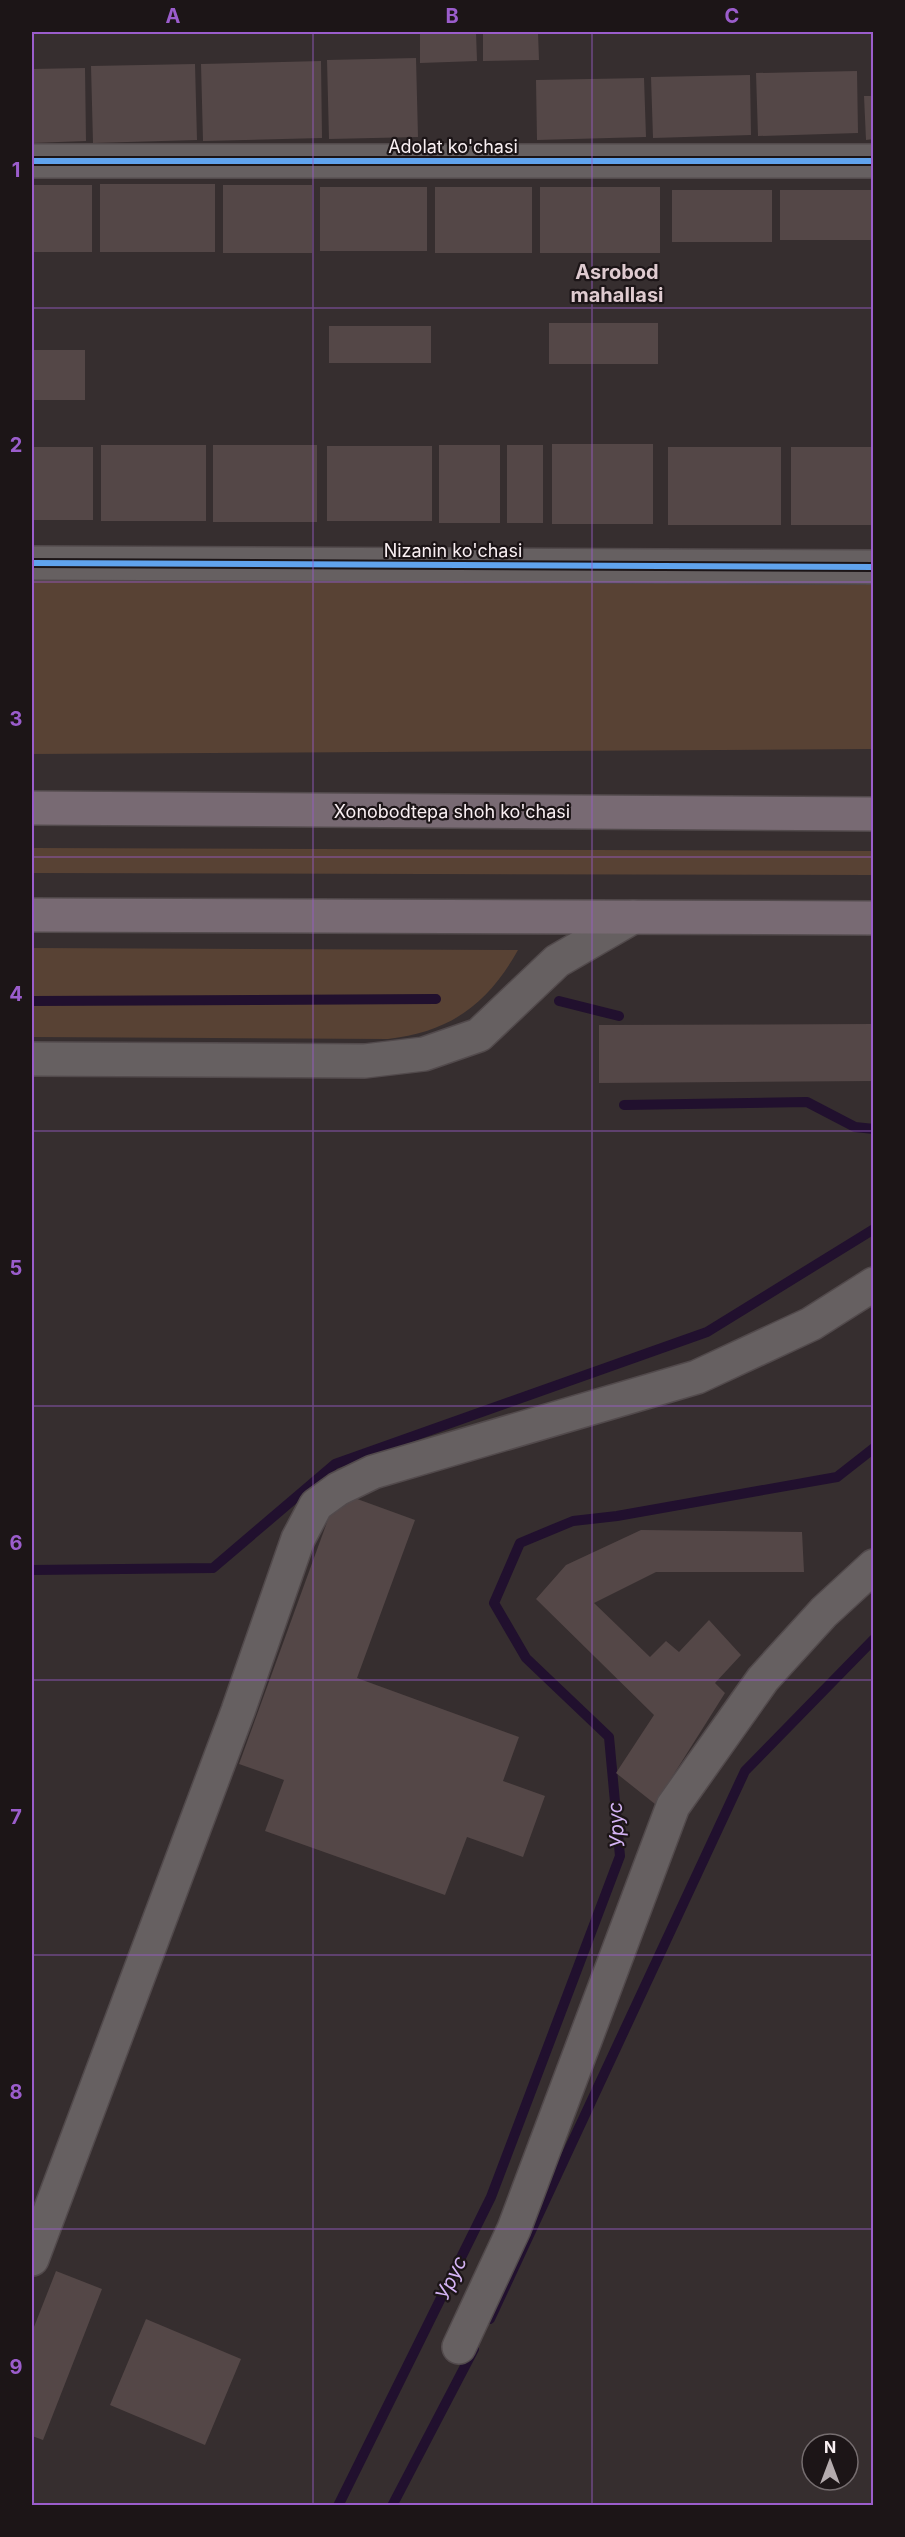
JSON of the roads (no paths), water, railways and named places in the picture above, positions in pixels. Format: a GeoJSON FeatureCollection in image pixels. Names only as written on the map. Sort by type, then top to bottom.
{"type":"FeatureCollection","features":[{"type":"Feature","properties":{"kind":"highway","name":"Xonobodtepa shoh ko'chasi"},"geometry":{"type":"LineString","coordinates":[[32,808],[873,814]]}},
{"type":"Feature","properties":{"kind":"highway"},"geometry":{"type":"LineString","coordinates":[[32,915],[873,918]]}},
{"type":"Feature","properties":{"kind":"street","name":"Adolat ko'chasi"},"geometry":{"type":"LineString","coordinates":[[32,161],[873,161]]}},
{"type":"Feature","properties":{"kind":"street","name":"Nizanin ko'chasi"},"geometry":{"type":"LineString","coordinates":[[32,563],[873,567]]}},
{"type":"Feature","properties":{"kind":"street"},"geometry":{"type":"LineString","coordinates":[[32,1059],[365,1061],[424,1054],[480,1035],[557,961],[633,917]]}},
{"type":"Feature","properties":{"kind":"street"},"geometry":{"type":"LineString","coordinates":[[32,2259],[238,1711],[298,1539],[316,1505],[339,1489],[374,1472],[697,1377],[811,1324],[873,1284]]}},
{"type":"Feature","properties":{"kind":"street"},"geometry":{"type":"LineString","coordinates":[[459,2347],[514,2229],[674,1806],[763,1679],[824,1612],[873,1566]]}},
{"type":"Feature","properties":{"kind":"waterway"},"geometry":{"type":"LineString","coordinates":[[32,1001],[436,999]]}},
{"type":"Feature","properties":{"kind":"waterway"},"geometry":{"type":"LineString","coordinates":[[559,1001],[619,1016]]}},
{"type":"Feature","properties":{"kind":"waterway"},"geometry":{"type":"LineString","coordinates":[[624,1105],[807,1102],[855,1127],[874,1129]]}},
{"type":"Feature","properties":{"kind":"waterway"},"geometry":{"type":"LineString","coordinates":[[32,1570],[213,1568],[335,1464],[707,1332],[874,1229]]}},
{"type":"Feature","properties":{"kind":"waterway","name":"Урус"},"geometry":{"type":"LineString","coordinates":[[338,2506],[491,2197],[620,1856],[609,1737],[526,1658],[494,1603],[520,1543],[573,1521],[617,1516],[837,1477],[874,1448]]}},
{"type":"Feature","properties":{"kind":"waterway"},"geometry":{"type":"LineString","coordinates":[[490,2319],[745,1771],[874,1639]]}},
{"type":"Feature","properties":{"kind":"waterway"},"geometry":{"type":"LineString","coordinates":[[392,2506],[474,2349]]}},
{"type":"Feature","properties":{"kind":"district","name":"Asrobod mahallasi"},"geometry":{"type":"Point","coordinates":[617,284]}}]}
